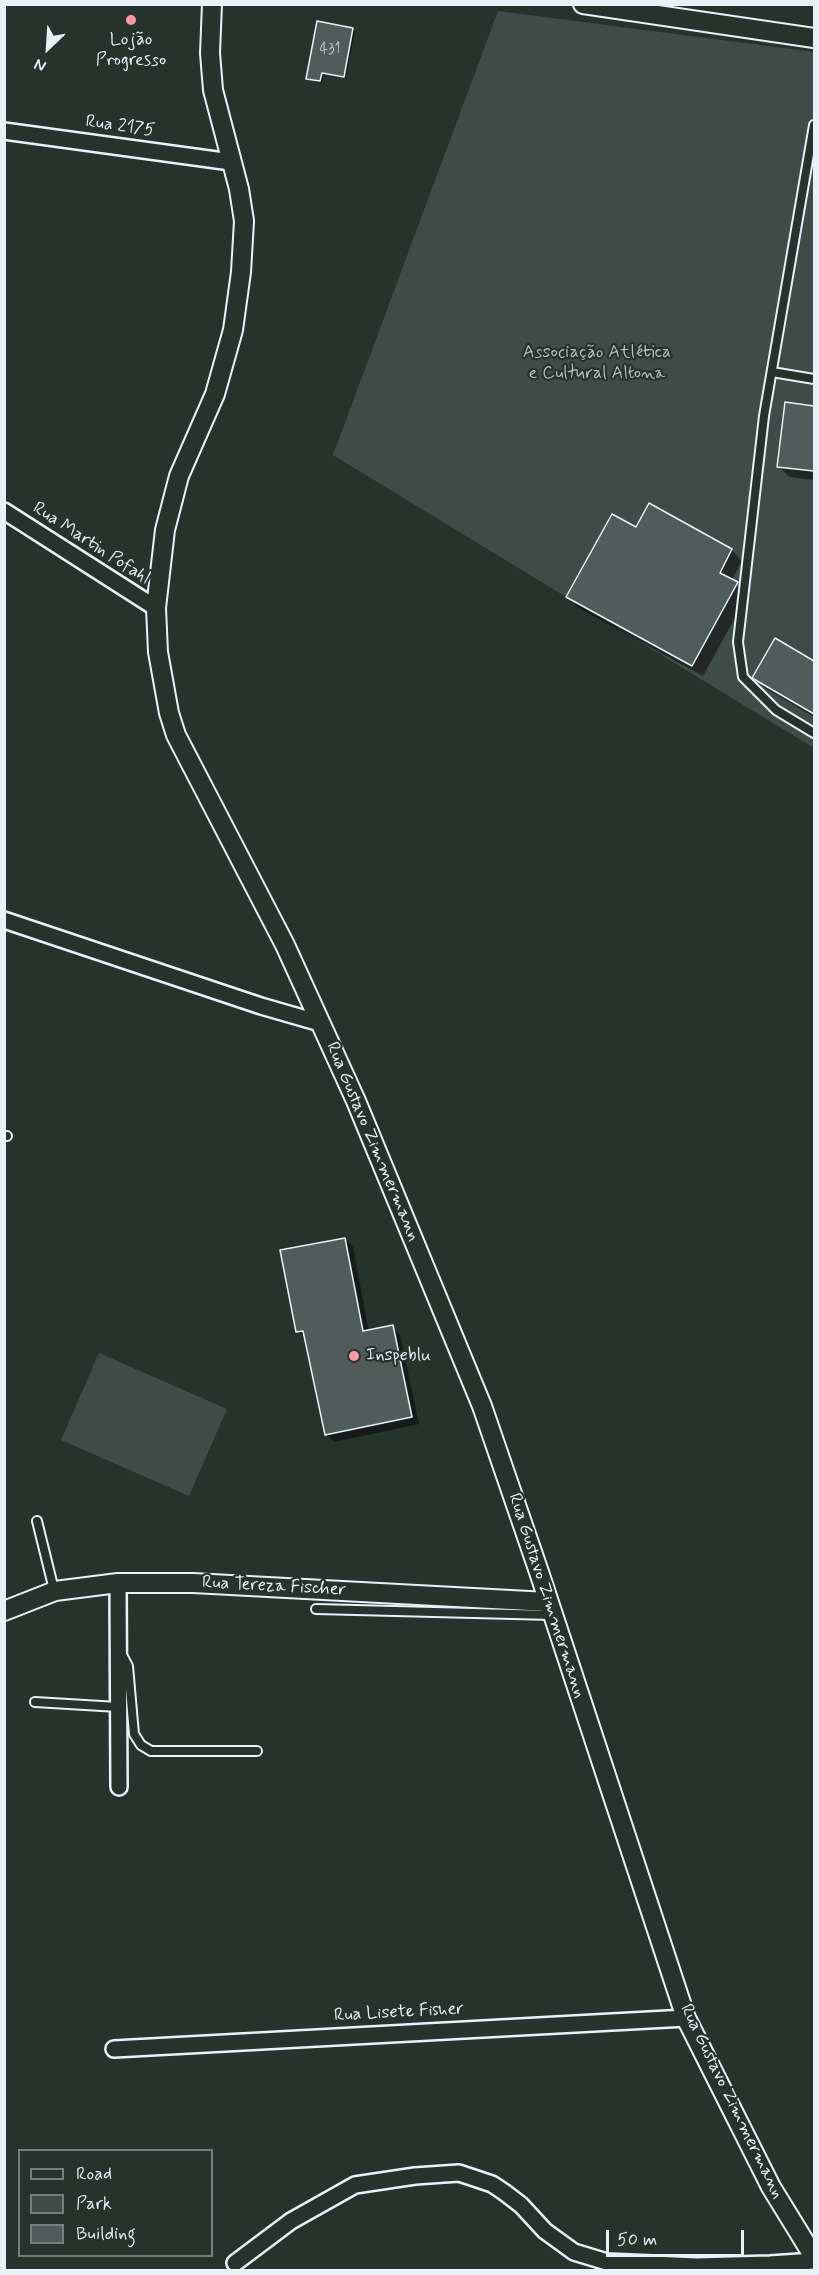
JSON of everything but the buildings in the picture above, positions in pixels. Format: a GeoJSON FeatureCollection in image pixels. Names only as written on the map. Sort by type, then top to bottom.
{"type":"FeatureCollection","features":[{"type":"Feature","properties":{"kind":"street","name":"Rua Gustavo Zimmermann"},"geometry":{"type":"LineString","coordinates":[[212,4],[210,53],[213,90],[239,189],[244,221],[241,272],[233,330],[215,394],[178,476],[165,530],[156,608],[158,652],[176,735],[285,945],[375,1144],[482,1406],[686,2018],[771,2187],[814,2259]]}},
{"type":"Feature","properties":{"kind":"street"},"geometry":{"type":"LineString","coordinates":[[583,4],[814,38]]}},
{"type":"Feature","properties":{"kind":"street","name":"Rua 2175"},"geometry":{"type":"LineString","coordinates":[[4,130],[231,162]]}},
{"type":"Feature","properties":{"kind":"street","name":"Rua Martin Pofahl"},"geometry":{"type":"LineString","coordinates":[[4,511],[156,608]]}},
{"type":"Feature","properties":{"kind":"street"},"geometry":{"type":"LineString","coordinates":[[4,920],[261,1006],[320,1023]]}},
{"type":"Feature","properties":{"kind":"street"},"geometry":{"type":"LineString","coordinates":[[118,1583],[119,1787]]}},
{"type":"Feature","properties":{"kind":"street","name":"Rua Tereza Fischer"},"geometry":{"type":"LineString","coordinates":[[4,1611],[55,1592],[118,1583],[193,1583],[550,1608]]}},
{"type":"Feature","properties":{"kind":"street","name":"Rua Lisete Fisher"},"geometry":{"type":"LineString","coordinates":[[114,2049],[686,2018]]}},
{"type":"Feature","properties":{"kind":"street"},"geometry":{"type":"LineString","coordinates":[[235,2263],[291,2222],[355,2185],[415,2176],[459,2173],[492,2184],[504,2192],[521,2205],[545,2231],[574,2252],[607,2262],[696,2266],[770,2264],[814,2259]]}},
{"type":"Feature","properties":{"kind":"lane"},"geometry":{"type":"LineString","coordinates":[[814,125],[772,372],[750,524],[738,642],[742,677],[776,710],[814,732]]}},
{"type":"Feature","properties":{"kind":"lane"},"geometry":{"type":"LineString","coordinates":[[772,372],[814,379]]}},
{"type":"Feature","properties":{"kind":"lane"},"geometry":{"type":"LineString","coordinates":[[37,1521],[55,1592]]}},
{"type":"Feature","properties":{"kind":"lane"},"geometry":{"type":"LineString","coordinates":[[316,1609],[550,1608]]}},
{"type":"Feature","properties":{"kind":"lane"},"geometry":{"type":"LineString","coordinates":[[118,1650],[125,1657],[128,1666],[134,1734],[141,1745],[151,1751],[256,1751]]}},
{"type":"Feature","properties":{"kind":"lane"},"geometry":{"type":"LineString","coordinates":[[35,1702],[118,1707]]}},
{"type":"Feature","properties":{"kind":"green space","name":"Associação Atlética e Cultural Altona"},"geometry":{"type":"Polygon","coordinates":[[[498,11],[814,52],[814,748],[333,455],[498,11]]]}},
{"type":"Feature","properties":{"kind":"green space"},"geometry":{"type":"Polygon","coordinates":[[[99,1353],[227,1409],[189,1496],[61,1440],[99,1353]]]}},
{"type":"Feature","properties":{"kind":"place","name":"Lojão Progresso"},"geometry":{"type":"Point","coordinates":[131,20]}},
{"type":"Feature","properties":{"kind":"place","name":"Inspeblu"},"geometry":{"type":"Point","coordinates":[354,1356]}}]}
